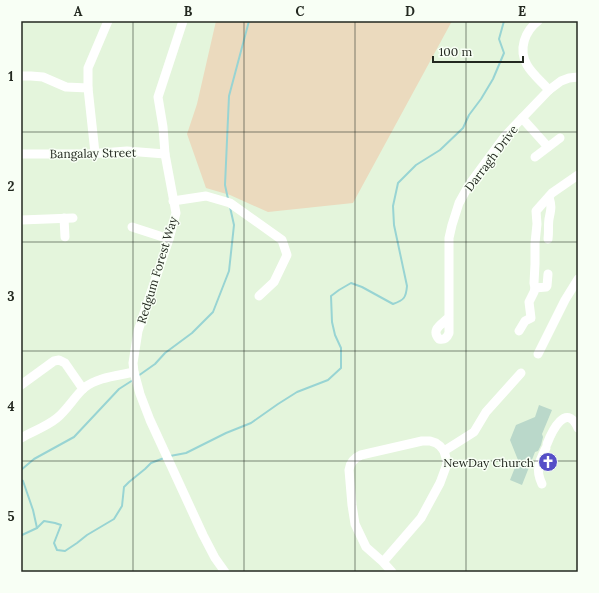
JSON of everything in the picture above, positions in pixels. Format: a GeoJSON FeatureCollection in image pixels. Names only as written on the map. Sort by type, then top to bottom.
{"type":"FeatureCollection","features":[{"type":"Feature","properties":{"kind":"street"},"geometry":{"type":"LineString","coordinates":[[94,153],[88,88],[88,68],[108,21]]}},
{"type":"Feature","properties":{"kind":"street","name":"Redgum Forest Way"},"geometry":{"type":"LineString","coordinates":[[183,21],[158,97],[163,127],[165,154],[176,213],[169,240],[138,331],[133,363],[140,394],[150,420],[203,535],[215,558],[225,572]]}},
{"type":"Feature","properties":{"kind":"street"},"geometry":{"type":"LineString","coordinates":[[538,21],[527,33],[524,42],[523,54],[527,65],[549,90]]}},
{"type":"Feature","properties":{"kind":"street"},"geometry":{"type":"LineString","coordinates":[[21,76],[43,77],[66,87],[88,88]]}},
{"type":"Feature","properties":{"kind":"street","name":"Darragh Drive"},"geometry":{"type":"LineString","coordinates":[[449,317],[450,238],[452,225],[459,204],[469,185],[505,136],[549,90],[561,81],[578,77]]}},
{"type":"Feature","properties":{"kind":"street"},"geometry":{"type":"LineString","coordinates":[[522,118],[548,147]]}},
{"type":"Feature","properties":{"kind":"street"},"geometry":{"type":"LineString","coordinates":[[535,157],[560,138]]}},
{"type":"Feature","properties":{"kind":"street","name":"Bangalay Street"},"geometry":{"type":"LineString","coordinates":[[21,154],[127,151],[165,154]]}},
{"type":"Feature","properties":{"kind":"street"},"geometry":{"type":"LineString","coordinates":[[519,331],[525,321],[531,318],[529,302],[535,288],[534,248],[537,224],[536,211],[549,196],[578,175]]}},
{"type":"Feature","properties":{"kind":"street"},"geometry":{"type":"LineString","coordinates":[[173,201],[206,196],[230,203],[282,240],[287,255],[274,282],[259,296]]}},
{"type":"Feature","properties":{"kind":"street"},"geometry":{"type":"LineString","coordinates":[[548,239],[551,211],[549,196]]}},
{"type":"Feature","properties":{"kind":"street"},"geometry":{"type":"LineString","coordinates":[[21,220],[69,218],[65,236]]}},
{"type":"Feature","properties":{"kind":"street"},"geometry":{"type":"LineString","coordinates":[[132,227],[169,240]]}},
{"type":"Feature","properties":{"kind":"street"},"geometry":{"type":"LineString","coordinates":[[535,288],[547,286],[548,274]]}},
{"type":"Feature","properties":{"kind":"street"},"geometry":{"type":"LineString","coordinates":[[538,354],[565,300],[578,279]]}},
{"type":"Feature","properties":{"kind":"street"},"geometry":{"type":"LineString","coordinates":[[21,384],[54,361],[59,360],[65,363],[84,389]]}},
{"type":"Feature","properties":{"kind":"street"},"geometry":{"type":"LineString","coordinates":[[21,438],[58,418],[84,389],[101,379],[134,372]]}},
{"type":"Feature","properties":{"kind":"street"},"geometry":{"type":"LineString","coordinates":[[444,451],[474,432],[486,412],[521,373]]}},
{"type":"Feature","properties":{"kind":"street"},"geometry":{"type":"LineString","coordinates":[[542,484],[538,471],[539,464],[552,432],[561,420],[566,417],[575,421],[578,428]]}},
{"type":"Feature","properties":{"kind":"street"},"geometry":{"type":"LineString","coordinates":[[383,562],[421,518],[440,483],[446,464],[446,458],[444,451],[436,443],[422,441],[361,455],[352,461],[350,465],[349,470],[352,506],[355,524],[366,547],[392,572]]}},
{"type":"Feature","properties":{"kind":"shaded area"},"geometry":{"type":"Polygon","coordinates":[[[216,21],[452,21],[353,203],[268,212],[230,195],[206,188],[187,134],[197,104],[216,21]]]}},
{"type":"Feature","properties":{"kind":"building"},"geometry":{"type":"Polygon","coordinates":[[[539,405],[552,410],[542,434],[543,437],[541,445],[538,451],[535,452],[522,485],[510,480],[518,460],[510,440],[516,425],[535,417],[539,405]]]}},
{"type":"Feature","properties":{"kind":"waterway"},"geometry":{"type":"LineString","coordinates":[[228,199],[225,185],[229,96],[249,21]]}},
{"type":"Feature","properties":{"kind":"waterway"},"geometry":{"type":"LineString","coordinates":[[170,456],[186,453],[226,433],[251,423],[297,392],[328,380],[341,368],[341,348],[335,335],[332,322],[331,296],[339,290],[351,283],[362,287],[393,304],[404,298],[407,286],[394,225],[393,206],[398,183],[416,165],[440,150],[463,128],[469,115],[493,79],[504,53],[499,39],[504,21]]}},
{"type":"Feature","properties":{"kind":"waterway"},"geometry":{"type":"LineString","coordinates":[[138,376],[155,364],[165,353],[192,333],[213,312],[229,271],[234,225],[230,207]]}},
{"type":"Feature","properties":{"kind":"waterway"},"geometry":{"type":"LineString","coordinates":[[21,470],[34,459],[74,437],[119,389],[133,380]]}},
{"type":"Feature","properties":{"kind":"waterway"},"geometry":{"type":"LineString","coordinates":[[22,535],[37,528],[44,521],[61,525],[54,543],[57,550],[65,551],[87,535],[114,519],[122,506],[124,487],[151,463],[164,458]]}},
{"type":"Feature","properties":{"kind":"waterway"},"geometry":{"type":"LineString","coordinates":[[21,480],[23,481],[33,510],[37,528]]}},
{"type":"Feature","properties":{"kind":"place","name":"NewDay Church"},"geometry":{"type":"Point","coordinates":[548,462]}}]}
